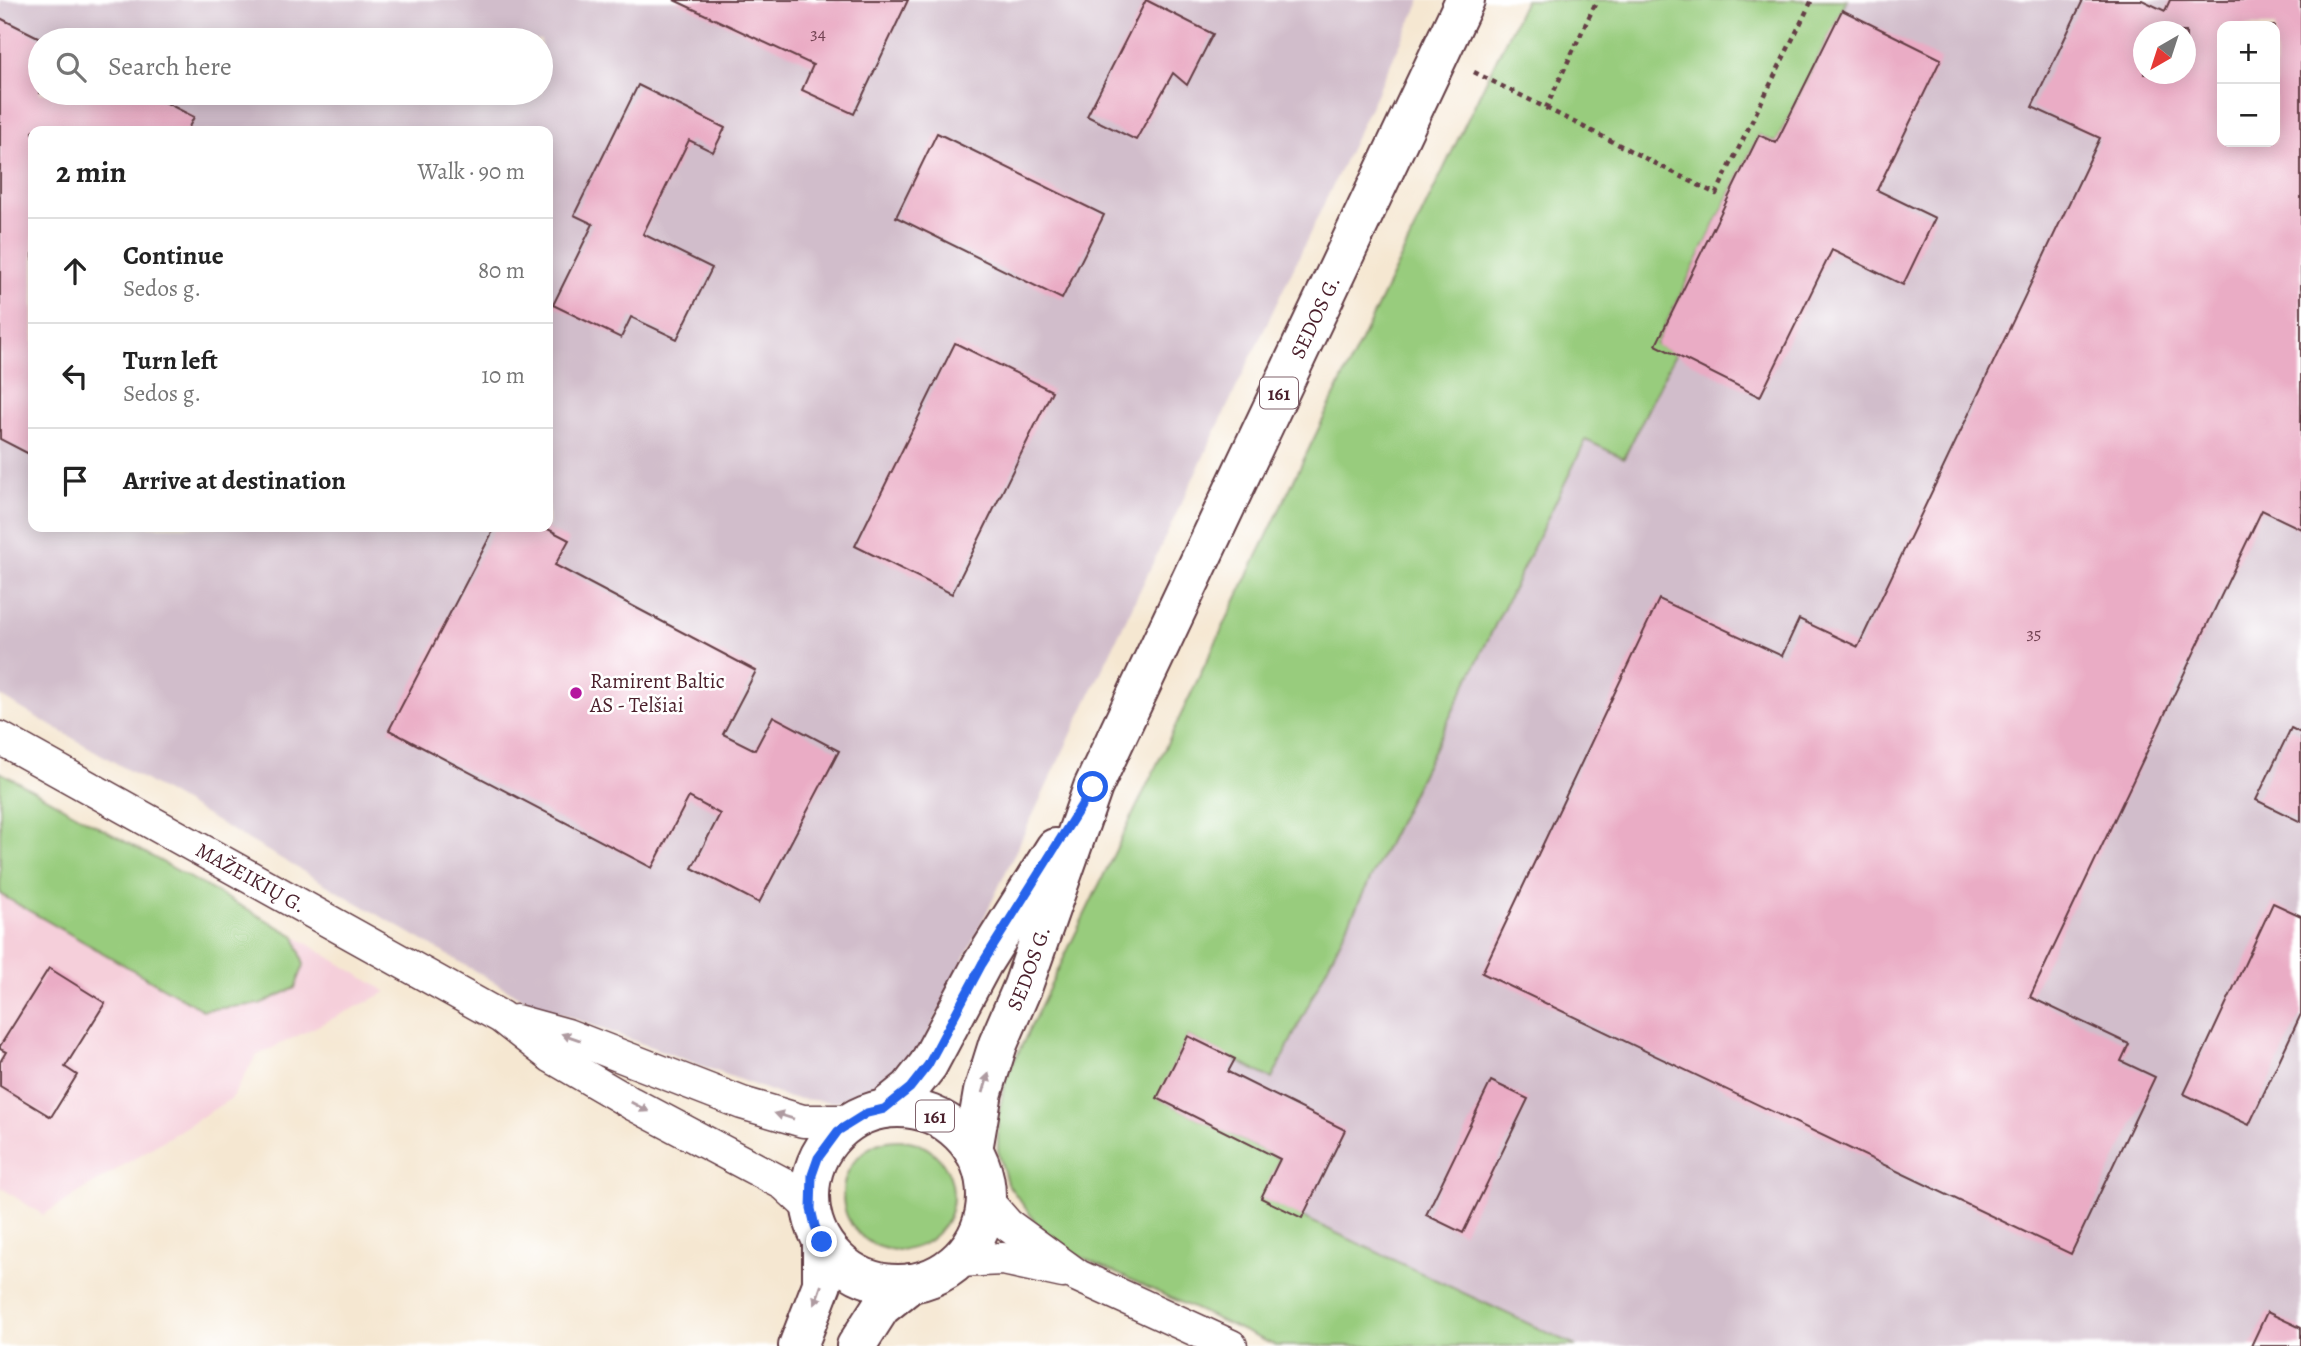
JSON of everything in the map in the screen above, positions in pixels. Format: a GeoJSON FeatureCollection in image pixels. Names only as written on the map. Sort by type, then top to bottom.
{"type":"FeatureCollection","features":[{"type":"Feature","properties":{"kind":"main road","name":"SEDOS G."},"geometry":{"type":"LineString","coordinates":[[973,1150],[983,1092],[998,1044],[1023,986],[1093,787],[1465,0]]}},
{"type":"Feature","properties":{"kind":"main road","name":"SEDOS G."},"geometry":{"type":"LineString","coordinates":[[798,1346],[821,1284],[812,1175],[818,1158],[838,1131],[910,1088],[928,1065],[982,964],[1093,787]]}},
{"type":"Feature","properties":{"kind":"main road","name":"SEDOS G."},"geometry":{"type":"LineString","coordinates":[[816,1226],[833,1255],[860,1276],[894,1284],[911,1283],[944,1271],[969,1248],[977,1233],[986,1200],[985,1183],[973,1150],[950,1125],[935,1116],[918,1111],[868,1115]]}},
{"type":"Feature","properties":{"kind":"main road","name":"SEDOS G."},"geometry":{"type":"LineString","coordinates":[[856,1346],[881,1307],[911,1283]]}},
{"type":"Feature","properties":{"kind":"street","name":"MAŽEIKIŲ G."},"geometry":{"type":"LineString","coordinates":[[0,737],[501,1017],[552,1058],[631,1103],[785,1184],[816,1226]]}},
{"type":"Feature","properties":{"kind":"street","name":"MAŽEIKIŲ G."},"geometry":{"type":"LineString","coordinates":[[501,1017],[567,1035],[742,1103],[803,1121],[868,1115]]}},
{"type":"Feature","properties":{"kind":"street"},"geometry":{"type":"LineString","coordinates":[[986,1200],[1008,1225],[1078,1276],[1231,1346]]}},
{"type":"Feature","properties":{"kind":"street"},"geometry":{"type":"LineString","coordinates":[[957,1261],[1003,1259],[1078,1276]]}},
{"type":"Feature","properties":{"kind":"path"},"geometry":{"type":"LineString","coordinates":[[1546,108],[1597,0]]}},
{"type":"Feature","properties":{"kind":"path"},"geometry":{"type":"LineString","coordinates":[[1439,54],[1716,194],[1812,0]]}},
{"type":"Feature","properties":{"kind":"shaded area"},"geometry":{"type":"Polygon","coordinates":[[[0,0],[1421,0],[921,1050],[880,1087],[834,1102],[789,1098],[527,1001],[0,696],[0,0]]]}},
{"type":"Feature","properties":{"kind":"shaded area"},"geometry":{"type":"Polygon","coordinates":[[[1847,0],[2301,0],[2301,1346],[1576,1346],[1261,1198],[1204,1122],[1157,1098],[1188,1036],[1272,1078],[1587,439],[1623,458],[1674,354],[1656,344],[1759,135],[1777,142],[1847,0]]]}},
{"type":"Feature","properties":{"kind":"shaded area"},"geometry":{"type":"Polygon","coordinates":[[[0,894],[203,1010],[304,965],[295,936],[387,992],[256,1056],[232,1098],[43,1215],[0,1187],[0,894]]]}},
{"type":"Feature","properties":{"kind":"green space"},"geometry":{"type":"Polygon","coordinates":[[[1525,0],[1847,0],[1776,143],[1759,135],[1656,344],[1675,354],[1624,458],[1586,440],[1272,1079],[1188,1036],[1158,1098],[1280,1159],[1262,1198],[1576,1346],[1276,1346],[1074,1254],[1038,1225],[1007,1183],[998,1151],[998,1117],[1006,1078],[1525,0]]]}},
{"type":"Feature","properties":{"kind":"green space"},"geometry":{"type":"Polygon","coordinates":[[[0,772],[295,936],[304,965],[295,988],[260,1004],[203,1010],[0,894],[0,772]]]}},
{"type":"Feature","properties":{"kind":"green space"},"geometry":{"type":"Polygon","coordinates":[[[898,1140],[919,1144],[937,1156],[949,1174],[953,1195],[949,1216],[937,1234],[919,1246],[898,1250],[877,1246],[859,1234],[847,1216],[843,1195],[847,1174],[859,1156],[877,1144],[898,1140]]]}},
{"type":"Feature","properties":{"kind":"building"},"geometry":{"type":"Polygon","coordinates":[[[674,0],[908,0],[854,114],[802,90],[813,65],[674,0]]]}},
{"type":"Feature","properties":{"kind":"building"},"geometry":{"type":"Polygon","coordinates":[[[1146,0],[1213,34],[1187,85],[1173,73],[1136,140],[1087,116],[1146,0]]]}},
{"type":"Feature","properties":{"kind":"building"},"geometry":{"type":"Polygon","coordinates":[[[2083,0],[2142,0],[2165,11],[2170,0],[2301,0],[2301,529],[2262,510],[2030,997],[2129,1044],[2121,1061],[2155,1077],[2071,1254],[1482,973],[1659,599],[1782,656],[1799,619],[1858,647],[2100,138],[2032,107],[2083,0]]]}},
{"type":"Feature","properties":{"kind":"building"},"geometry":{"type":"Polygon","coordinates":[[[1842,10],[1941,59],[1877,190],[1935,218],[1903,285],[1832,250],[1760,397],[1656,345],[1759,135],[1776,143],[1842,10]]]}},
{"type":"Feature","properties":{"kind":"building"},"geometry":{"type":"Polygon","coordinates":[[[0,18],[28,32],[28,105],[170,105],[194,117],[190,126],[28,126],[28,453],[0,439],[0,18]]]}},
{"type":"Feature","properties":{"kind":"building"},"geometry":{"type":"Polygon","coordinates":[[[638,85],[725,128],[713,152],[689,140],[643,234],[712,268],[677,339],[631,317],[621,338],[553,305],[593,224],[574,215],[638,85]]]}},
{"type":"Feature","properties":{"kind":"building"},"geometry":{"type":"Polygon","coordinates":[[[937,133],[1104,215],[1062,299],[896,217],[937,133]]]}},
{"type":"Feature","properties":{"kind":"building"},"geometry":{"type":"Polygon","coordinates":[[[955,343],[1052,391],[952,594],[855,546],[955,343]]]}},
{"type":"Feature","properties":{"kind":"building","name":"Ramirent Baltic AS - Telšiai"},"geometry":{"type":"Polygon","coordinates":[[[492,532],[553,532],[569,540],[555,565],[756,671],[723,734],[755,750],[773,716],[839,751],[759,903],[692,868],[720,814],[689,797],[652,868],[389,730],[492,532]]]}},
{"type":"Feature","properties":{"kind":"building"},"geometry":{"type":"Polygon","coordinates":[[[2291,728],[2301,733],[2301,822],[2256,800],[2291,728]]]}},
{"type":"Feature","properties":{"kind":"building"},"geometry":{"type":"Polygon","coordinates":[[[2273,903],[2301,916],[2301,1014],[2249,1125],[2184,1094],[2273,903]]]}},
{"type":"Feature","properties":{"kind":"building"},"geometry":{"type":"Polygon","coordinates":[[[49,968],[105,1003],[65,1067],[77,1075],[51,1117],[0,1086],[0,1062],[6,1052],[0,1049],[0,1046],[49,968]]]}},
{"type":"Feature","properties":{"kind":"building"},"geometry":{"type":"Polygon","coordinates":[[[1188,1036],[1235,1059],[1228,1072],[1345,1130],[1302,1218],[1261,1198],[1280,1159],[1157,1098],[1188,1036]]]}},
{"type":"Feature","properties":{"kind":"building"},"geometry":{"type":"Polygon","coordinates":[[[1491,1081],[1528,1099],[1463,1233],[1426,1215],[1491,1081]]]}},
{"type":"Feature","properties":{"kind":"building"},"geometry":{"type":"Polygon","coordinates":[[[2267,1312],[2301,1328],[2301,1346],[2251,1346],[2267,1312]]]}},
{"type":"Feature","properties":{"kind":"place","name":"Ramirent Baltic AS - Telšiai"},"geometry":{"type":"Point","coordinates":[576,693]}},
{"type":"Feature","properties":{"kind":"route"},"geometry":{"type":"LineString","coordinates":[[822,1242],[815,1226],[810,1192],[818,1158],[838,1131],[867,1113],[884,1109],[910,1088],[928,1065],[982,964],[1093,787]]}}]}
